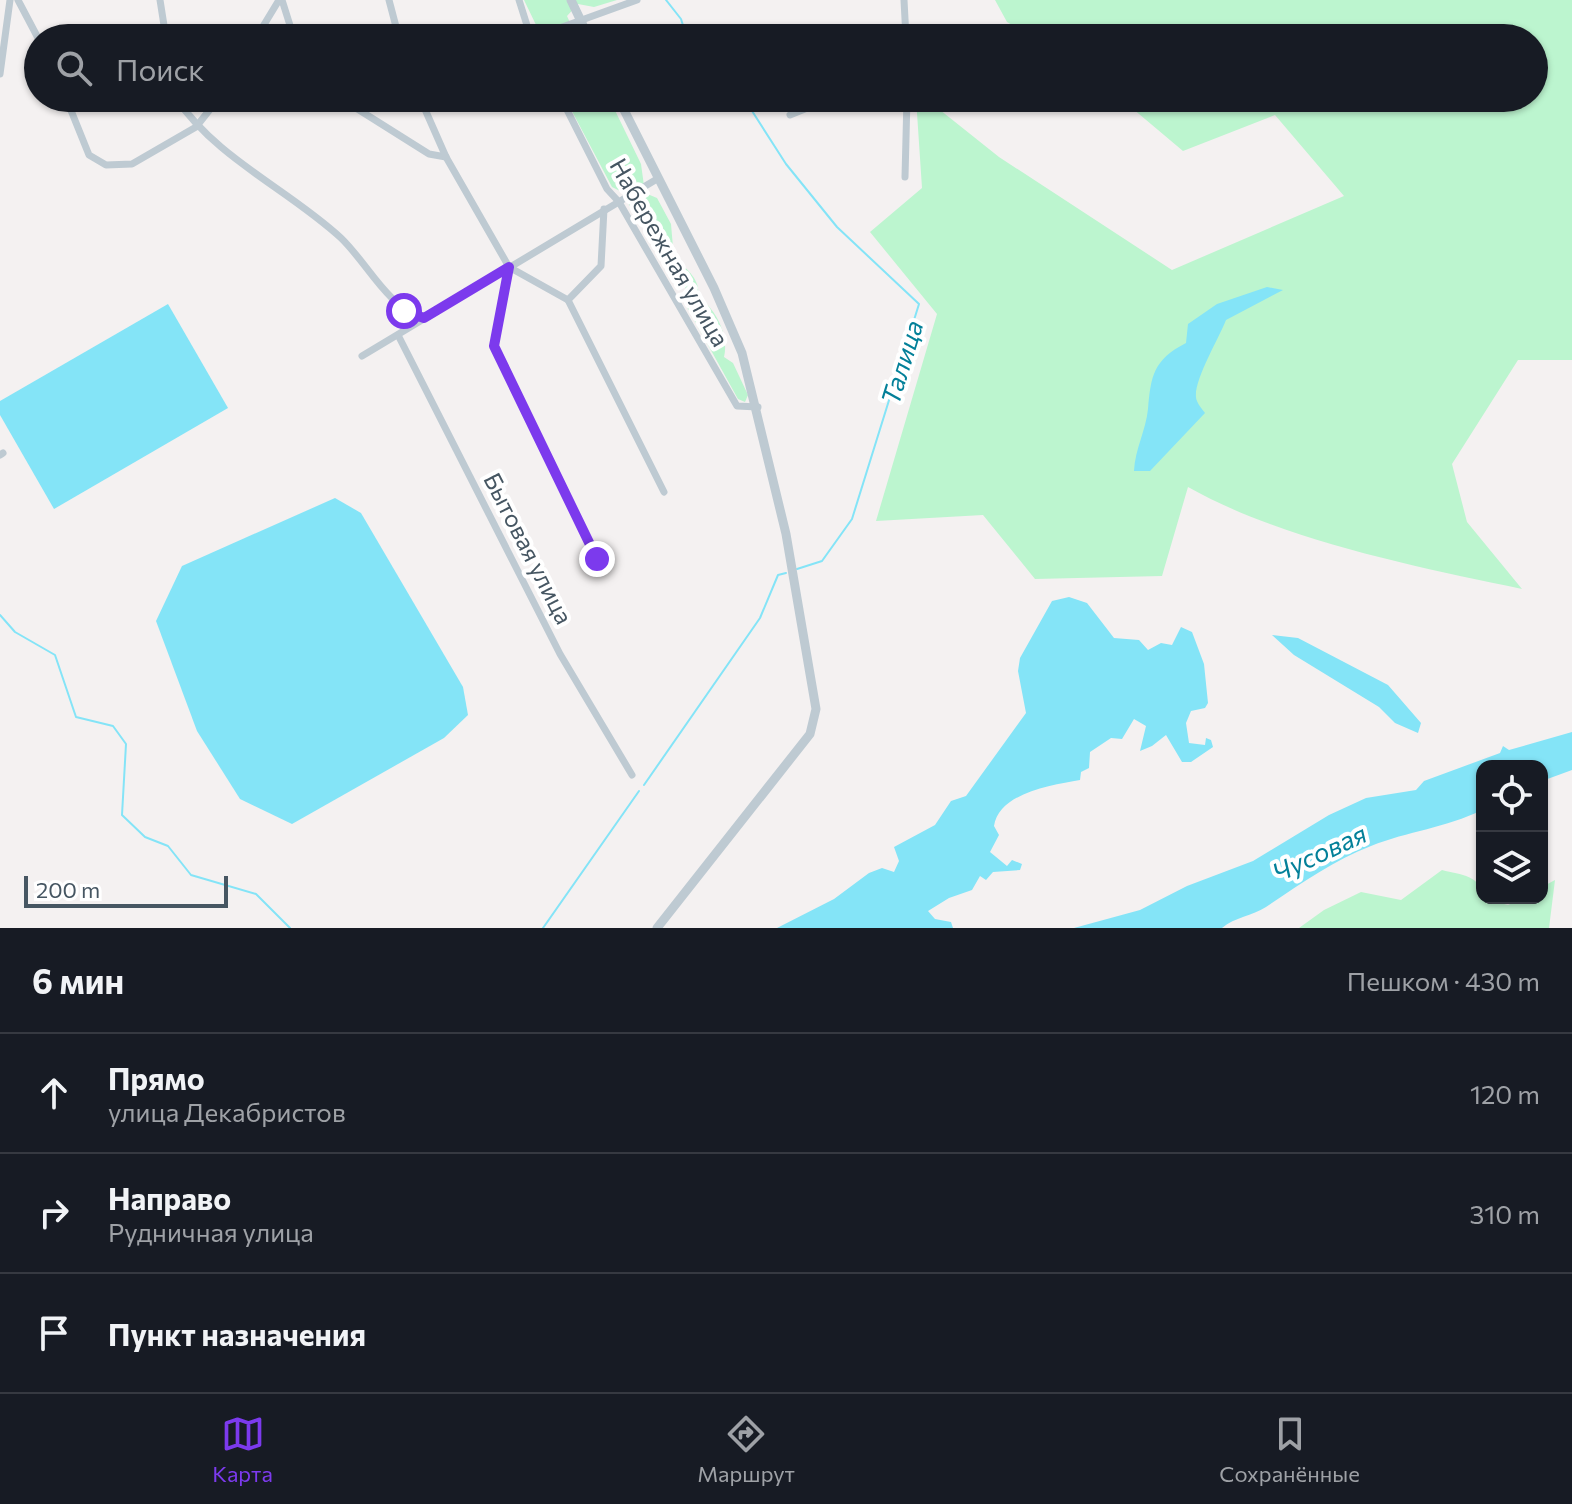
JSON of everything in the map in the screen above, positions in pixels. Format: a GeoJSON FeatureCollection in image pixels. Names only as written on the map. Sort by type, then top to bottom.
{"type":"FeatureCollection","features":[{"type":"Feature","properties":{"kind":"street"},"geometry":{"type":"LineString","coordinates":[[0,74],[10,0]]}},
{"type":"Feature","properties":{"kind":"street"},"geometry":{"type":"LineString","coordinates":[[18,0],[31,24]]}},
{"type":"Feature","properties":{"kind":"street"},"geometry":{"type":"LineString","coordinates":[[160,0],[164,24]]}},
{"type":"Feature","properties":{"kind":"street"},"geometry":{"type":"LineString","coordinates":[[265,24],[281,0]]}},
{"type":"Feature","properties":{"kind":"street"},"geometry":{"type":"LineString","coordinates":[[281,0],[289,24]]}},
{"type":"Feature","properties":{"kind":"street"},"geometry":{"type":"LineString","coordinates":[[389,0],[395,24]]}},
{"type":"Feature","properties":{"kind":"street"},"geometry":{"type":"LineString","coordinates":[[519,0],[527,24]]}},
{"type":"Feature","properties":{"kind":"street"},"geometry":{"type":"LineString","coordinates":[[571,0],[582,24]]}},
{"type":"Feature","properties":{"kind":"street"},"geometry":{"type":"LineString","coordinates":[[567,24],[637,0]]}},
{"type":"Feature","properties":{"kind":"street"},"geometry":{"type":"LineString","coordinates":[[904,0],[905,24]]}},
{"type":"Feature","properties":{"kind":"street"},"geometry":{"type":"LineString","coordinates":[[72,112],[89,155],[106,165],[132,164],[196,127],[209,112]]}},
{"type":"Feature","properties":{"kind":"street"},"geometry":{"type":"LineString","coordinates":[[186,112],[196,127],[341,238],[404,311],[424,318]]}},
{"type":"Feature","properties":{"kind":"street"},"geometry":{"type":"LineString","coordinates":[[362,112],[429,154],[446,157]]}},
{"type":"Feature","properties":{"kind":"street"},"geometry":{"type":"LineString","coordinates":[[426,112],[446,157],[509,267],[568,300],[664,492]]}},
{"type":"Feature","properties":{"kind":"street","name":"Набережная улица"},"geometry":{"type":"LineString","coordinates":[[568,112],[607,189],[619,202],[737,406],[758,407]]}},
{"type":"Feature","properties":{"kind":"street"},"geometry":{"type":"LineString","coordinates":[[625,112],[714,288],[742,353],[758,407],[786,534],[816,709],[810,734],[657,928]]}},
{"type":"Feature","properties":{"kind":"street"},"geometry":{"type":"LineString","coordinates":[[790,115],[797,112]]}},
{"type":"Feature","properties":{"kind":"street"},"geometry":{"type":"LineString","coordinates":[[905,177],[907,112]]}},
{"type":"Feature","properties":{"kind":"street"},"geometry":{"type":"LineString","coordinates":[[362,356],[657,179]]}},
{"type":"Feature","properties":{"kind":"street"},"geometry":{"type":"LineString","coordinates":[[568,300],[601,266],[604,209]]}},
{"type":"Feature","properties":{"kind":"street"},"geometry":{"type":"LineString","coordinates":[[509,267],[494,346],[597,559]]}},
{"type":"Feature","properties":{"kind":"street","name":"Бытовая улица"},"geometry":{"type":"LineString","coordinates":[[398,335],[560,654],[632,775]]}},
{"type":"Feature","properties":{"kind":"green space"},"geometry":{"type":"Polygon","coordinates":[[[524,0],[617,0],[594,7],[578,4],[567,16],[571,24],[536,24],[524,0]]]}},
{"type":"Feature","properties":{"kind":"green space"},"geometry":{"type":"Polygon","coordinates":[[[995,0],[1572,0],[1572,360],[1518,360],[1452,464],[1467,522],[1522,589],[1395,561],[1307,537],[1225,506],[1188,487],[1162,576],[1035,579],[983,515],[876,521],[937,314],[870,232],[922,188],[917,112],[943,112],[999,157],[1172,270],[1344,196],[1275,115],[1183,151],[1137,112],[1548,112],[1548,24],[1007,22],[995,0]]]}},
{"type":"Feature","properties":{"kind":"green space"},"geometry":{"type":"Polygon","coordinates":[[[572,112],[616,112],[641,164],[645,193],[657,198],[671,224],[674,259],[692,275],[698,297],[711,309],[720,324],[725,341],[724,357],[733,363],[748,395],[745,402],[738,399],[687,307],[681,278],[659,258],[650,213],[634,215],[624,193],[612,187],[572,112]]]}},
{"type":"Feature","properties":{"kind":"green space"},"geometry":{"type":"Polygon","coordinates":[[[1442,870],[1474,880],[1476,904],[1548,904],[1548,884],[1555,880],[1549,928],[1299,928],[1324,910],[1361,892],[1401,900],[1442,870]]]}},
{"type":"Feature","properties":{"kind":"water"},"geometry":{"type":"Polygon","coordinates":[[[1267,287],[1283,290],[1226,320],[1196,390],[1197,401],[1205,413],[1150,471],[1134,471],[1153,378],[1160,363],[1186,343],[1188,324],[1217,304],[1267,287]]]}},
{"type":"Feature","properties":{"kind":"water"},"geometry":{"type":"Polygon","coordinates":[[[168,304],[228,408],[54,509],[0,415],[0,401],[168,304]]]}},
{"type":"Feature","properties":{"kind":"water"},"geometry":{"type":"Polygon","coordinates":[[[335,498],[361,513],[463,687],[468,715],[444,738],[292,824],[240,799],[197,731],[156,621],[182,566],[335,498]]]}},
{"type":"Feature","properties":{"kind":"water"},"geometry":{"type":"Polygon","coordinates":[[[1069,597],[1087,603],[1114,638],[1139,640],[1148,650],[1161,643],[1172,645],[1181,627],[1192,632],[1204,664],[1208,703],[1205,708],[1191,711],[1186,723],[1189,743],[1205,745],[1206,738],[1211,740],[1213,747],[1191,762],[1182,762],[1166,735],[1140,751],[1146,726],[1134,719],[1122,739],[1111,738],[1090,752],[1089,768],[1081,772],[1080,780],[1041,788],[1016,798],[998,815],[994,826],[999,835],[990,852],[1007,866],[1012,860],[1022,864],[1020,870],[993,872],[986,880],[980,876],[972,890],[949,898],[928,911],[935,919],[951,922],[953,928],[777,928],[834,899],[869,873],[882,868],[894,872],[899,861],[894,847],[935,825],[951,801],[966,796],[1026,713],[1018,671],[1020,658],[1052,601],[1069,597]]]}},
{"type":"Feature","properties":{"kind":"water"},"geometry":{"type":"Polygon","coordinates":[[[1272,635],[1298,638],[1388,685],[1421,723],[1418,733],[1395,723],[1379,707],[1294,655],[1272,635]]]}},
{"type":"Feature","properties":{"kind":"water"},"geometry":{"type":"Polygon","coordinates":[[[1572,732],[1572,770],[1548,779],[1548,760],[1481,760],[1500,753],[1503,746],[1509,750],[1572,732]]]}},
{"type":"Feature","properties":{"kind":"water","name":"Чусовая"},"geometry":{"type":"Polygon","coordinates":[[[1476,762],[1476,812],[1357,852],[1261,910],[1222,928],[1074,928],[1140,910],[1187,886],[1253,861],[1329,815],[1366,798],[1416,790],[1424,781],[1476,762]]]}},
{"type":"Feature","properties":{"kind":"waterway","name":"Талица"},"geometry":{"type":"LineString","coordinates":[[666,0],[683,24]]}},
{"type":"Feature","properties":{"kind":"waterway","name":"Талица"},"geometry":{"type":"LineString","coordinates":[[753,112],[786,164],[837,227],[919,304],[852,519],[822,561],[797,569]]}},
{"type":"Feature","properties":{"kind":"waterway","name":"Талица"},"geometry":{"type":"LineString","coordinates":[[644,785],[760,618],[778,575],[786,573]]}},
{"type":"Feature","properties":{"kind":"waterway"},"geometry":{"type":"LineString","coordinates":[[0,615],[15,632],[55,655],[76,717],[113,726],[126,744],[122,815],[145,837],[168,846],[191,875],[256,894],[290,928]]}},
{"type":"Feature","properties":{"kind":"waterway","name":"Талица"},"geometry":{"type":"LineString","coordinates":[[543,928],[639,791]]}},
{"type":"Feature","properties":{"kind":"route"},"geometry":{"type":"LineString","coordinates":[[404,311],[424,318],[509,267],[494,346],[597,559]]}}]}
